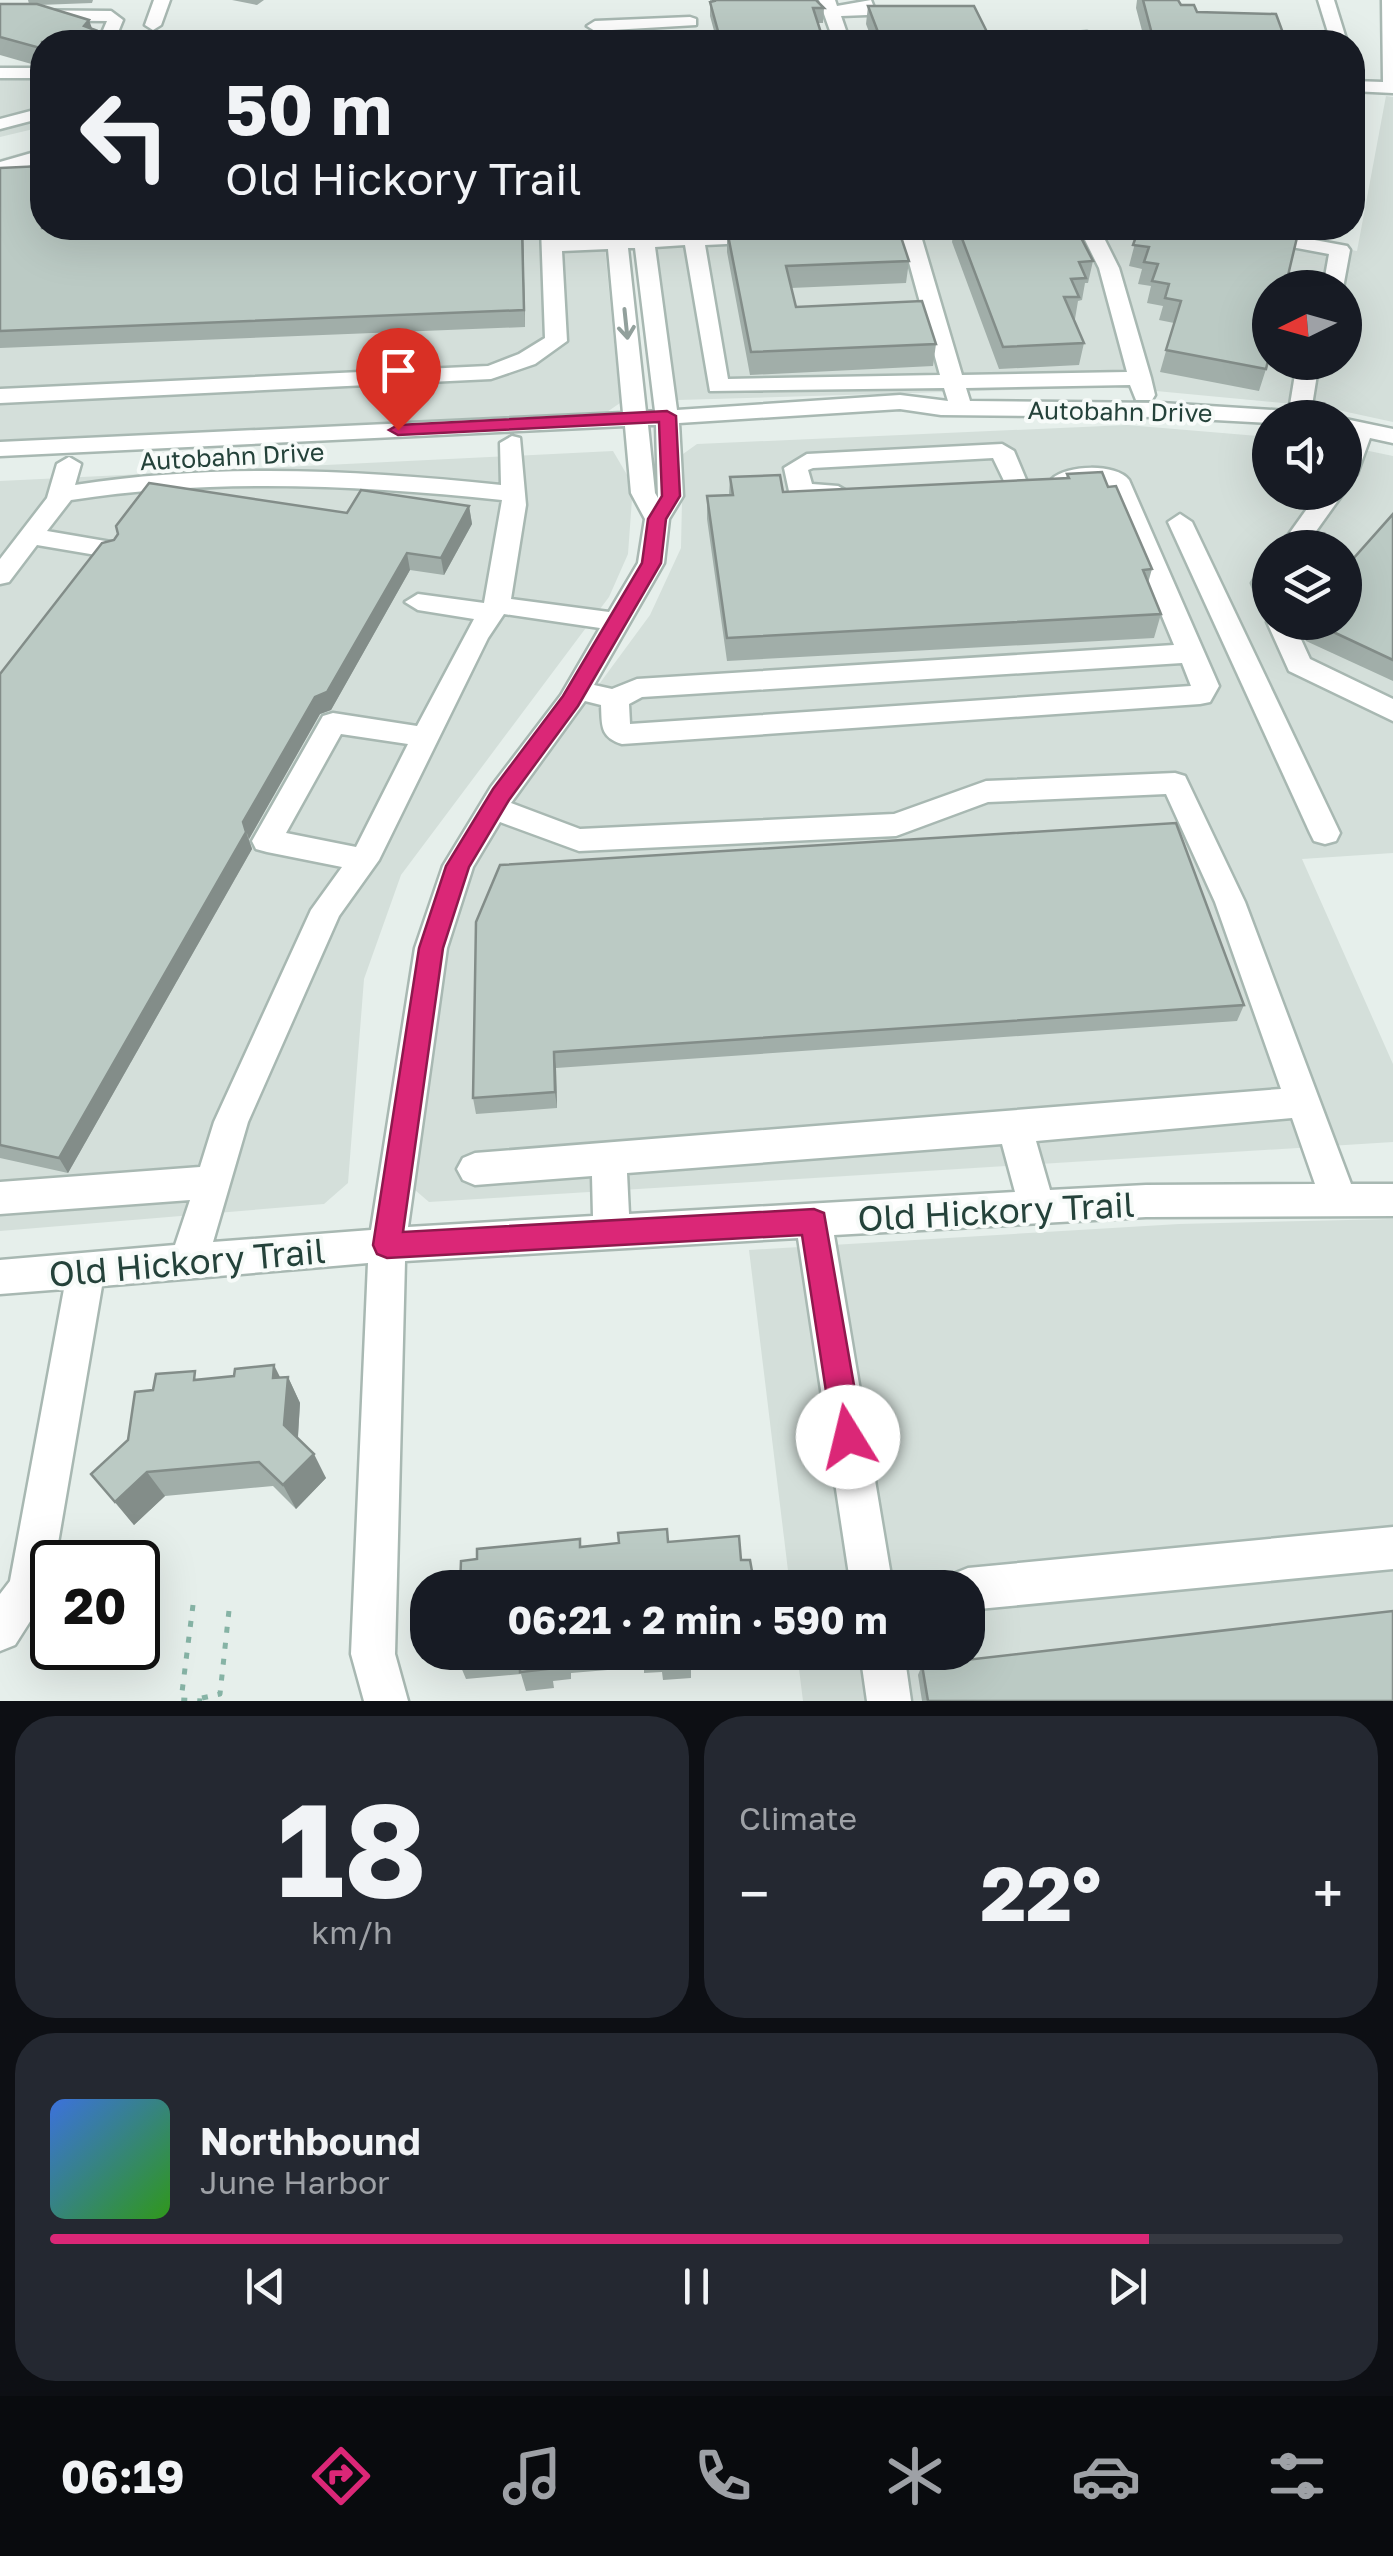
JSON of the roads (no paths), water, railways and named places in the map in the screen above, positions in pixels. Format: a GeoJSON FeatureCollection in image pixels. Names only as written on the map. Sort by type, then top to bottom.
{"type":"FeatureCollection","features":[{"type":"Feature","properties":{"kind":"street"},"geometry":{"type":"LineString","coordinates":[[7,0],[0,14],[111,16],[115,20],[111,30]]}},
{"type":"Feature","properties":{"kind":"street"},"geometry":{"type":"LineString","coordinates":[[154,25],[162,0]]}},
{"type":"Feature","properties":{"kind":"street"},"geometry":{"type":"LineString","coordinates":[[686,0],[692,30]]}},
{"type":"Feature","properties":{"kind":"street"},"geometry":{"type":"LineString","coordinates":[[838,30],[829,6],[866,10],[862,0]]}},
{"type":"Feature","properties":{"kind":"street"},"geometry":{"type":"LineString","coordinates":[[1326,0],[1335,30]]}},
{"type":"Feature","properties":{"kind":"street"},"geometry":{"type":"LineString","coordinates":[[1365,87],[1392,88],[1390,0]]}},
{"type":"Feature","properties":{"kind":"street"},"geometry":{"type":"LineString","coordinates":[[595,27],[690,22]]}},
{"type":"Feature","properties":{"kind":"street"},"geometry":{"type":"LineString","coordinates":[[0,73],[30,72]]}},
{"type":"Feature","properties":{"kind":"street"},"geometry":{"type":"LineString","coordinates":[[0,107],[30,109]]}},
{"type":"Feature","properties":{"kind":"street"},"geometry":{"type":"LineString","coordinates":[[0,124],[30,114]]}},
{"type":"Feature","properties":{"kind":"street"},"geometry":{"type":"LineString","coordinates":[[0,168],[30,159]]}},
{"type":"Feature","properties":{"kind":"street"},"geometry":{"type":"LineString","coordinates":[[0,396],[491,372],[556,341],[552,240]]}},
{"type":"Feature","properties":{"kind":"street"},"geometry":{"type":"LineString","coordinates":[[618,240],[643,493],[657,519]]}},
{"type":"Feature","properties":{"kind":"street"},"geometry":{"type":"LineString","coordinates":[[386,1701],[373,1654],[387,1245],[431,948],[458,866],[493,808],[577,690],[651,563],[657,519],[671,496],[668,426],[645,240]]}},
{"type":"Feature","properties":{"kind":"street"},"geometry":{"type":"LineString","coordinates":[[694,240],[718,386],[1140,378]]}},
{"type":"Feature","properties":{"kind":"street"},"geometry":{"type":"LineString","coordinates":[[913,240],[955,381],[951,408]]}},
{"type":"Feature","properties":{"kind":"street"},"geometry":{"type":"LineString","coordinates":[[1095,240],[1109,268],[1148,410]]}},
{"type":"Feature","properties":{"kind":"street"},"geometry":{"type":"LineString","coordinates":[[1286,240],[1340,250],[1336,270]]}},
{"type":"Feature","properties":{"kind":"street"},"geometry":{"type":"LineString","coordinates":[[1100,378],[1108,410]]}},
{"type":"Feature","properties":{"kind":"street","name":"Autobahn Drive"},"geometry":{"type":"LineString","coordinates":[[0,449],[906,418],[951,408],[1252,416]]}},
{"type":"Feature","properties":{"kind":"street","name":"Autobahn Drive"},"geometry":{"type":"LineString","coordinates":[[0,467],[512,443],[638,428]]}},
{"type":"Feature","properties":{"kind":"street"},"geometry":{"type":"LineString","coordinates":[[1362,430],[1393,436]]}},
{"type":"Feature","properties":{"kind":"street"},"geometry":{"type":"LineString","coordinates":[[189,1261],[231,1122],[326,910],[364,860],[476,636],[494,609],[506,568],[513,494],[512,443]]}},
{"type":"Feature","properties":{"kind":"street"},"geometry":{"type":"LineString","coordinates":[[615,699],[616,732],[622,734],[1200,695],[1205,686],[1112,476],[1005,483],[1002,451],[807,461],[796,468],[802,492],[810,495],[866,491]]}},
{"type":"Feature","properties":{"kind":"street"},"geometry":{"type":"LineString","coordinates":[[0,576],[60,494],[68,464]]}},
{"type":"Feature","properties":{"kind":"street"},"geometry":{"type":"LineString","coordinates":[[60,494],[163,480],[251,478],[436,485],[513,494]]}},
{"type":"Feature","properties":{"kind":"street"},"geometry":{"type":"LineString","coordinates":[[1180,522],[1325,834]]}},
{"type":"Feature","properties":{"kind":"street"},"geometry":{"type":"LineString","coordinates":[[32,536],[108,549]]}},
{"type":"Feature","properties":{"kind":"street"},"geometry":{"type":"LineString","coordinates":[[418,602],[616,622]]}},
{"type":"Feature","properties":{"kind":"street"},"geometry":{"type":"LineString","coordinates":[[577,690],[615,699],[637,688],[1186,642],[1230,628]]}},
{"type":"Feature","properties":{"kind":"street"},"geometry":{"type":"LineString","coordinates":[[1288,640],[1299,664],[1320,678],[1393,711]]}},
{"type":"Feature","properties":{"kind":"street"},"geometry":{"type":"LineString","coordinates":[[364,860],[267,841],[333,722],[426,737]]}},
{"type":"Feature","properties":{"kind":"street"},"geometry":{"type":"LineString","coordinates":[[493,808],[579,840],[896,825],[986,792],[1175,783],[1230,902],[1340,1203]]}},
{"type":"Feature","properties":{"kind":"street"},"geometry":{"type":"LineString","coordinates":[[475,1169],[1303,1102]]}},
{"type":"Feature","properties":{"kind":"street"},"geometry":{"type":"LineString","coordinates":[[1015,1128],[1037,1208]]}},
{"type":"Feature","properties":{"kind":"street"},"geometry":{"type":"LineString","coordinates":[[609,1157],[612,1233]]}},
{"type":"Feature","properties":{"kind":"street"},"geometry":{"type":"LineString","coordinates":[[0,1198],[213,1182]]}},
{"type":"Feature","properties":{"kind":"street","name":"Old Hickory Trail"},"geometry":{"type":"LineString","coordinates":[[0,1277],[387,1245],[1146,1201],[1393,1200]]}},
{"type":"Feature","properties":{"kind":"street"},"geometry":{"type":"LineString","coordinates":[[814,1222],[869,1570]]}},
{"type":"Feature","properties":{"kind":"street"},"geometry":{"type":"LineString","coordinates":[[0,1630],[28,1590],[86,1270]]}},
{"type":"Feature","properties":{"kind":"street"},"geometry":{"type":"LineString","coordinates":[[985,1587],[1393,1548]]}},
{"type":"Feature","properties":{"kind":"street"},"geometry":{"type":"LineString","coordinates":[[885,1670],[890,1701]]}}]}
